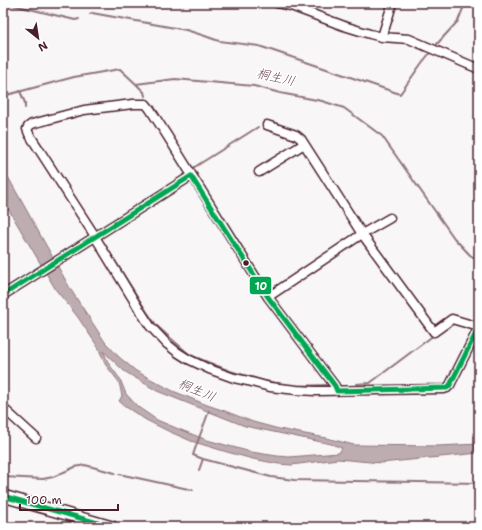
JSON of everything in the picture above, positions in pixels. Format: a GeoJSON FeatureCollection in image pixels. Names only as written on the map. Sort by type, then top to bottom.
{"type":"FeatureCollection","features":[{"type":"Feature","properties":{"kind":"main road"},"geometry":{"type":"LineString","coordinates":[[3,496],[112,527]]}},
{"type":"Feature","properties":{"kind":"street"},"geometry":{"type":"LineString","coordinates":[[277,3],[292,4],[344,26],[370,34],[382,37],[408,39],[479,69]]}},
{"type":"Feature","properties":{"kind":"street"},"geometry":{"type":"LineString","coordinates":[[382,37],[393,3]]}},
{"type":"Feature","properties":{"kind":"street"},"geometry":{"type":"LineString","coordinates":[[267,125],[296,135],[301,139],[362,234],[434,332],[452,319],[479,327],[450,385],[447,388],[337,391],[289,389],[234,378],[188,359],[167,344],[150,326],[27,129],[32,124],[84,110],[132,104],[146,104],[154,114],[268,297],[335,386],[337,391]]}},
{"type":"Feature","properties":{"kind":"street"},"geometry":{"type":"LineString","coordinates":[[259,172],[304,144]]}},
{"type":"Feature","properties":{"kind":"street"},"geometry":{"type":"LineString","coordinates":[[6,293],[192,176]]}},
{"type":"Feature","properties":{"kind":"street"},"geometry":{"type":"LineString","coordinates":[[268,297],[362,234],[390,218]]}},
{"type":"Feature","properties":{"kind":"street"},"geometry":{"type":"LineString","coordinates":[[3,408],[36,438]]}},
{"type":"Feature","properties":{"kind":"shaded area"},"geometry":{"type":"Polygon","coordinates":[[[3,168],[71,290],[105,342],[119,357],[136,371],[173,391],[253,422],[354,445],[438,446],[479,444],[479,453],[381,463],[338,459],[291,465],[279,464],[253,459],[191,441],[146,420],[119,401],[122,396],[119,382],[105,364],[98,347],[77,316],[56,290],[3,200],[3,168]],[[103,351],[109,364],[120,379],[126,394],[138,407],[157,420],[207,440],[251,452],[289,457],[339,453],[342,448],[331,444],[245,426],[157,391],[124,371],[103,351]]]}},
{"type":"Feature","properties":{"kind":"waterway"},"geometry":{"type":"LineString","coordinates":[[5,3],[75,20],[79,19]]}},
{"type":"Feature","properties":{"kind":"waterway"},"geometry":{"type":"LineString","coordinates":[[437,44],[458,21],[464,6],[457,3]]}},
{"type":"Feature","properties":{"kind":"waterway"},"geometry":{"type":"LineString","coordinates":[[90,14],[92,13],[186,30],[219,41],[259,46],[400,94],[429,54]]}},
{"type":"Feature","properties":{"kind":"waterway","name":"桐生川"},"geometry":{"type":"LineString","coordinates":[[3,96],[74,77],[120,69],[136,84],[175,79],[254,86],[280,93],[322,101],[344,108],[382,136],[454,238],[470,255],[479,261]]}},
{"type":"Feature","properties":{"kind":"waterway"},"geometry":{"type":"LineString","coordinates":[[137,85],[144,92],[145,96]]}},
{"type":"Feature","properties":{"kind":"waterway"},"geometry":{"type":"LineString","coordinates":[[20,91],[25,103],[25,108]]}},
{"type":"Feature","properties":{"kind":"waterway"},"geometry":{"type":"LineString","coordinates":[[193,168],[258,127]]}},
{"type":"Feature","properties":{"kind":"waterway"},"geometry":{"type":"LineString","coordinates":[[32,131],[43,147]]}},
{"type":"Feature","properties":{"kind":"waterway"},"geometry":{"type":"LineString","coordinates":[[70,190],[81,207]]}},
{"type":"Feature","properties":{"kind":"waterway"},"geometry":{"type":"LineString","coordinates":[[103,242],[157,326],[190,355],[230,371],[264,381],[295,386],[328,385]]}},
{"type":"Feature","properties":{"kind":"waterway"},"geometry":{"type":"LineString","coordinates":[[356,384],[370,383],[434,335]]}},
{"type":"Feature","properties":{"kind":"waterway"},"geometry":{"type":"LineString","coordinates":[[203,459],[193,455],[209,411]]}},
{"type":"Feature","properties":{"kind":"waterway"},"geometry":{"type":"LineString","coordinates":[[199,470],[203,459],[271,477],[294,480],[479,483]]}},
{"type":"Feature","properties":{"kind":"waterway"},"geometry":{"type":"LineString","coordinates":[[3,477],[43,479],[53,477],[75,467],[85,465],[115,473]]}},
{"type":"Feature","properties":{"kind":"waterway"},"geometry":{"type":"LineString","coordinates":[[119,474],[193,490]]}},
{"type":"Feature","properties":{"kind":"transit line","name":"10"},"geometry":{"type":"LineString","coordinates":[[191,176],[268,297],[335,386],[337,391]]}},
{"type":"Feature","properties":{"kind":"transit line","name":"10"},"geometry":{"type":"LineString","coordinates":[[3,295],[191,176]]}},
{"type":"Feature","properties":{"kind":"transit line","name":"10"},"geometry":{"type":"LineString","coordinates":[[337,391],[447,388],[450,385],[479,327]]}},
{"type":"Feature","properties":{"kind":"transit line","name":"10"},"geometry":{"type":"LineString","coordinates":[[3,496],[112,527]]}}]}
